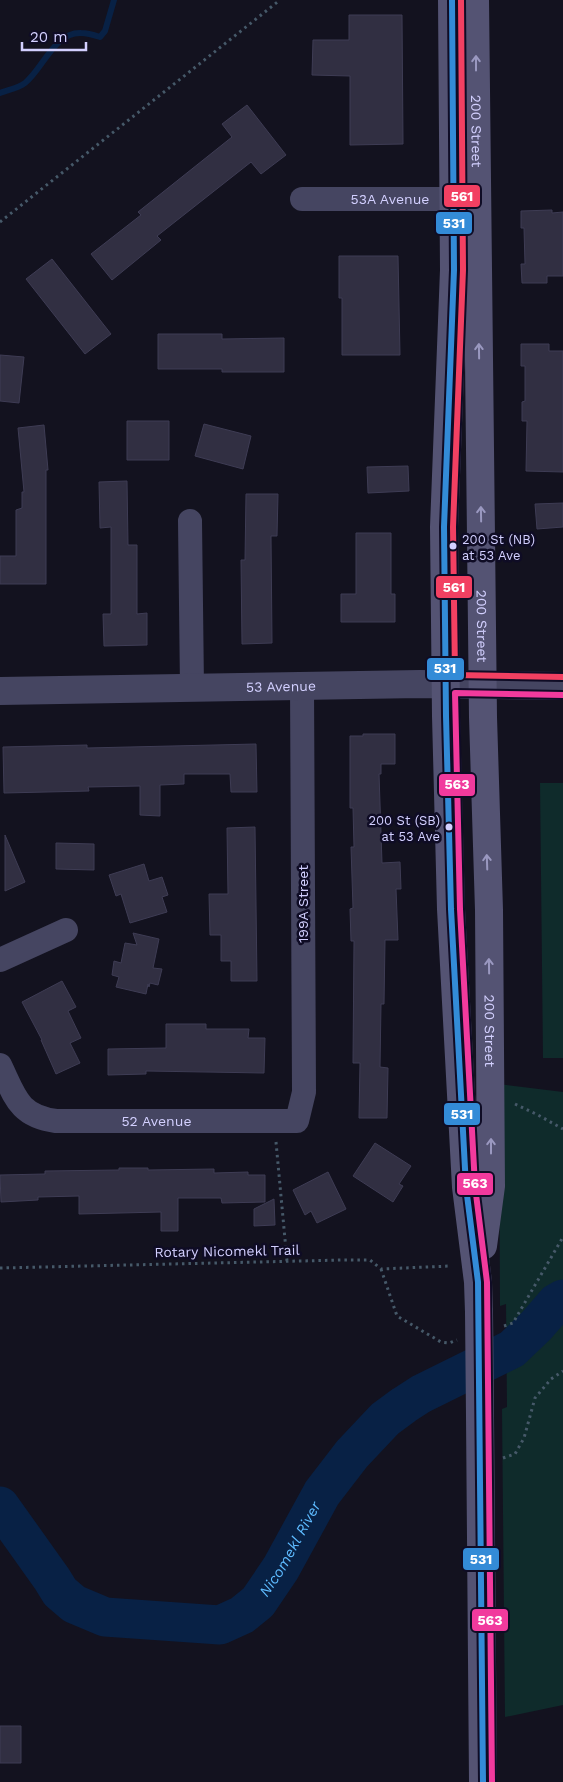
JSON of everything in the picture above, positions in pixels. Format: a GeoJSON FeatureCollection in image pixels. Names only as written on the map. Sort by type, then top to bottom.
{"type":"FeatureCollection","features":[{"type":"Feature","properties":{"kind":"main road","name":"200 Street"},"geometry":{"type":"LineString","coordinates":[[452,0],[466,199],[489,910],[491,1186],[478,1282]]}},
{"type":"Feature","properties":{"kind":"main road","name":"200 Street"},"geometry":{"type":"LineString","coordinates":[[475,0],[466,199],[454,270],[444,527],[451,919],[466,1187],[478,1282],[479,1312],[483,1782]]}},
{"type":"Feature","properties":{"kind":"street","name":"53A Avenue"},"geometry":{"type":"LineString","coordinates":[[302,199],[466,199]]}},
{"type":"Feature","properties":{"kind":"street"},"geometry":{"type":"LineString","coordinates":[[190,521],[192,688]]}},
{"type":"Feature","properties":{"kind":"street","name":"53 Avenue"},"geometry":{"type":"LineString","coordinates":[[0,692],[446,684],[563,686]]}},
{"type":"Feature","properties":{"kind":"street","name":"199A Street"},"geometry":{"type":"LineString","coordinates":[[297,1121],[304,1092],[302,686]]}},
{"type":"Feature","properties":{"kind":"street"},"geometry":{"type":"LineString","coordinates":[[0,960],[66,930]]}},
{"type":"Feature","properties":{"kind":"street","name":"52 Avenue"},"geometry":{"type":"LineString","coordinates":[[0,1065],[20,1105],[36,1117],[56,1121],[297,1121]]}},
{"type":"Feature","properties":{"kind":"path"},"geometry":{"type":"LineString","coordinates":[[0,222],[280,0]]}},
{"type":"Feature","properties":{"kind":"path"},"geometry":{"type":"LineString","coordinates":[[508,1100],[563,1129]]}},
{"type":"Feature","properties":{"kind":"path"},"geometry":{"type":"LineString","coordinates":[[276,1142],[287,1261]]}},
{"type":"Feature","properties":{"kind":"path","name":"Rotary Nicomekl Trail"},"geometry":{"type":"LineString","coordinates":[[0,1268],[370,1260],[381,1269],[450,1266]]}},
{"type":"Feature","properties":{"kind":"path"},"geometry":{"type":"LineString","coordinates":[[507,1457],[515,1454],[524,1438],[535,1398],[551,1379],[563,1371]]}},
{"type":"Feature","properties":{"kind":"green space"},"geometry":{"type":"Polygon","coordinates":[[[540,783],[563,783],[563,1058],[543,1058],[540,783]]]}},
{"type":"Feature","properties":{"kind":"green space"},"geometry":{"type":"Polygon","coordinates":[[[499,1084],[563,1092],[563,1705],[505,1717],[502,1409],[507,1407],[506,1304],[500,1306],[499,1084]]]}},
{"type":"Feature","properties":{"kind":"building"},"geometry":{"type":"Polygon","coordinates":[[[349,15],[402,15],[403,144],[350,145],[350,76],[312,75],[313,40],[349,40],[349,15]]]}},
{"type":"Feature","properties":{"kind":"building"},"geometry":{"type":"Polygon","coordinates":[[[247,105],[286,155],[261,174],[251,162],[157,236],[161,240],[112,280],[91,254],[141,215],[138,212],[232,137],[222,124],[247,105]]]}},
{"type":"Feature","properties":{"kind":"building"},"geometry":{"type":"Polygon","coordinates":[[[552,210],[552,213],[563,212],[563,276],[547,276],[547,283],[522,283],[521,264],[525,264],[524,228],[521,228],[521,211],[552,210]]]}},
{"type":"Feature","properties":{"kind":"building"},"geometry":{"type":"Polygon","coordinates":[[[339,256],[398,256],[400,355],[342,355],[342,298],[339,298],[339,256]]]}},
{"type":"Feature","properties":{"kind":"building"},"geometry":{"type":"Polygon","coordinates":[[[52,259],[111,334],[85,354],[26,279],[52,259]]]}},
{"type":"Feature","properties":{"kind":"building"},"geometry":{"type":"Polygon","coordinates":[[[158,334],[222,334],[222,339],[284,338],[284,372],[222,372],[222,369],[158,369],[158,334]]]}},
{"type":"Feature","properties":{"kind":"building"},"geometry":{"type":"Polygon","coordinates":[[[521,344],[549,344],[549,351],[563,351],[563,472],[526,471],[527,421],[522,421],[522,402],[525,401],[525,366],[521,366],[521,344]]]}},
{"type":"Feature","properties":{"kind":"building"},"geometry":{"type":"Polygon","coordinates":[[[0,355],[24,357],[19,403],[0,401],[0,355]]]}},
{"type":"Feature","properties":{"kind":"building"},"geometry":{"type":"Polygon","coordinates":[[[127,421],[169,421],[169,460],[127,460],[127,421]]]}},
{"type":"Feature","properties":{"kind":"building"},"geometry":{"type":"Polygon","coordinates":[[[204,424],[251,436],[243,469],[195,456],[204,424]]]}},
{"type":"Feature","properties":{"kind":"building"},"geometry":{"type":"Polygon","coordinates":[[[44,425],[48,470],[46,470],[46,584],[0,584],[0,556],[16,556],[16,510],[22,508],[22,492],[24,492],[18,428],[44,425]]]}},
{"type":"Feature","properties":{"kind":"building"},"geometry":{"type":"Polygon","coordinates":[[[408,466],[409,491],[368,493],[367,467],[408,466]]]}},
{"type":"Feature","properties":{"kind":"building"},"geometry":{"type":"Polygon","coordinates":[[[127,481],[128,545],[137,545],[137,614],[147,613],[147,645],[104,646],[103,614],[111,614],[111,527],[100,528],[99,482],[127,481]]]}},
{"type":"Feature","properties":{"kind":"building"},"geometry":{"type":"Polygon","coordinates":[[[246,494],[278,494],[277,536],[271,536],[272,643],[242,644],[241,560],[245,560],[246,494]]]}},
{"type":"Feature","properties":{"kind":"building"},"geometry":{"type":"Polygon","coordinates":[[[563,503],[563,527],[537,529],[535,504],[563,503]]]}},
{"type":"Feature","properties":{"kind":"building"},"geometry":{"type":"Polygon","coordinates":[[[356,533],[391,533],[391,594],[395,594],[395,622],[341,622],[341,594],[356,594],[356,533]]]}},
{"type":"Feature","properties":{"kind":"building"},"geometry":{"type":"Polygon","coordinates":[[[363,734],[395,734],[395,764],[381,764],[381,774],[379,774],[382,863],[400,862],[401,889],[396,889],[398,940],[385,940],[384,1004],[381,1004],[380,1067],[388,1068],[387,1118],[359,1118],[360,1063],[353,1063],[354,941],[351,941],[350,909],[353,908],[351,847],[354,847],[353,808],[350,808],[350,736],[363,736],[363,734]]]}},
{"type":"Feature","properties":{"kind":"building"},"geometry":{"type":"Polygon","coordinates":[[[256,744],[257,792],[231,792],[230,774],[184,774],[184,784],[160,785],[160,816],[140,815],[140,786],[88,787],[89,791],[4,793],[3,747],[87,745],[87,748],[256,744]]]}},
{"type":"Feature","properties":{"kind":"building"},"geometry":{"type":"Polygon","coordinates":[[[255,827],[257,981],[231,981],[231,961],[221,961],[221,935],[210,935],[209,894],[228,894],[227,828],[255,827]]]}},
{"type":"Feature","properties":{"kind":"building"},"geometry":{"type":"Polygon","coordinates":[[[5,835],[25,882],[5,891],[5,835]]]}},
{"type":"Feature","properties":{"kind":"building"},"geometry":{"type":"Polygon","coordinates":[[[56,843],[94,844],[94,870],[56,869],[56,843]]]}},
{"type":"Feature","properties":{"kind":"building"},"geometry":{"type":"Polygon","coordinates":[[[144,864],[149,881],[162,877],[168,895],[162,897],[167,912],[130,923],[121,894],[116,896],[109,875],[144,864]]]}},
{"type":"Feature","properties":{"kind":"building"},"geometry":{"type":"Polygon","coordinates":[[[133,933],[159,939],[153,968],[162,969],[158,985],[150,983],[149,987],[148,984],[146,994],[116,987],[119,977],[112,975],[114,961],[121,963],[125,943],[137,945],[133,933]]]}},
{"type":"Feature","properties":{"kind":"building"},"geometry":{"type":"Polygon","coordinates":[[[62,981],[76,1007],[68,1011],[81,1038],[70,1043],[80,1063],[56,1074],[42,1040],[22,1002],[62,981]]]}},
{"type":"Feature","properties":{"kind":"building"},"geometry":{"type":"Polygon","coordinates":[[[166,1024],[206,1024],[206,1029],[249,1029],[248,1038],[265,1038],[264,1073],[146,1071],[146,1074],[108,1075],[108,1049],[166,1048],[166,1024]]]}},
{"type":"Feature","properties":{"kind":"building"},"geometry":{"type":"Polygon","coordinates":[[[375,1143],[411,1166],[399,1184],[403,1186],[393,1202],[353,1176],[375,1143]]]}},
{"type":"Feature","properties":{"kind":"building"},"geometry":{"type":"Polygon","coordinates":[[[119,1168],[148,1168],[148,1170],[214,1169],[214,1173],[248,1172],[248,1175],[265,1175],[265,1202],[222,1203],[221,1198],[178,1198],[178,1231],[161,1231],[161,1212],[79,1214],[79,1196],[38,1197],[38,1200],[1,1202],[0,1175],[45,1174],[45,1171],[119,1170],[119,1168]]]}},
{"type":"Feature","properties":{"kind":"building"},"geometry":{"type":"Polygon","coordinates":[[[328,1172],[346,1209],[317,1223],[311,1211],[305,1215],[293,1190],[328,1172]]]}},
{"type":"Feature","properties":{"kind":"building"},"geometry":{"type":"Polygon","coordinates":[[[274,1199],[275,1225],[254,1226],[254,1209],[274,1199]]]}},
{"type":"Feature","properties":{"kind":"building"},"geometry":{"type":"Polygon","coordinates":[[[0,1726],[21,1726],[21,1763],[0,1763],[0,1726]]]}},
{"type":"Feature","properties":{"kind":"waterway"},"geometry":{"type":"LineString","coordinates":[[0,93],[17,88],[25,83],[63,38],[81,33],[100,37],[105,31],[114,0]]}},
{"type":"Feature","properties":{"kind":"waterway","name":"Nicomekl River"},"geometry":{"type":"LineString","coordinates":[[0,1506],[60,1592],[74,1604],[105,1617],[220,1625],[242,1615],[258,1602],[281,1568],[322,1493],[352,1454],[385,1419],[421,1394],[512,1349],[556,1303],[563,1299]]}},
{"type":"Feature","properties":{"kind":"transit line","name":"531"},"geometry":{"type":"LineString","coordinates":[[452,0],[454,270],[444,527],[446,716],[451,909],[466,1187],[478,1282],[483,1782]]}},
{"type":"Feature","properties":{"kind":"transit line","name":"561"},"geometry":{"type":"LineString","coordinates":[[461,0],[463,270],[453,527],[455,675],[563,677]]}},
{"type":"Feature","properties":{"kind":"transit line","name":"563"},"geometry":{"type":"LineString","coordinates":[[492,1782],[487,1282],[475,1186],[460,909],[455,693],[563,695]]}},
{"type":"Feature","properties":{"kind":"place","name":"200 St (NB) at 53 Ave"},"geometry":{"type":"Point","coordinates":[453,546]}},
{"type":"Feature","properties":{"kind":"place","name":"200 St (SB) at 53 Ave"},"geometry":{"type":"Point","coordinates":[449,827]}}]}
